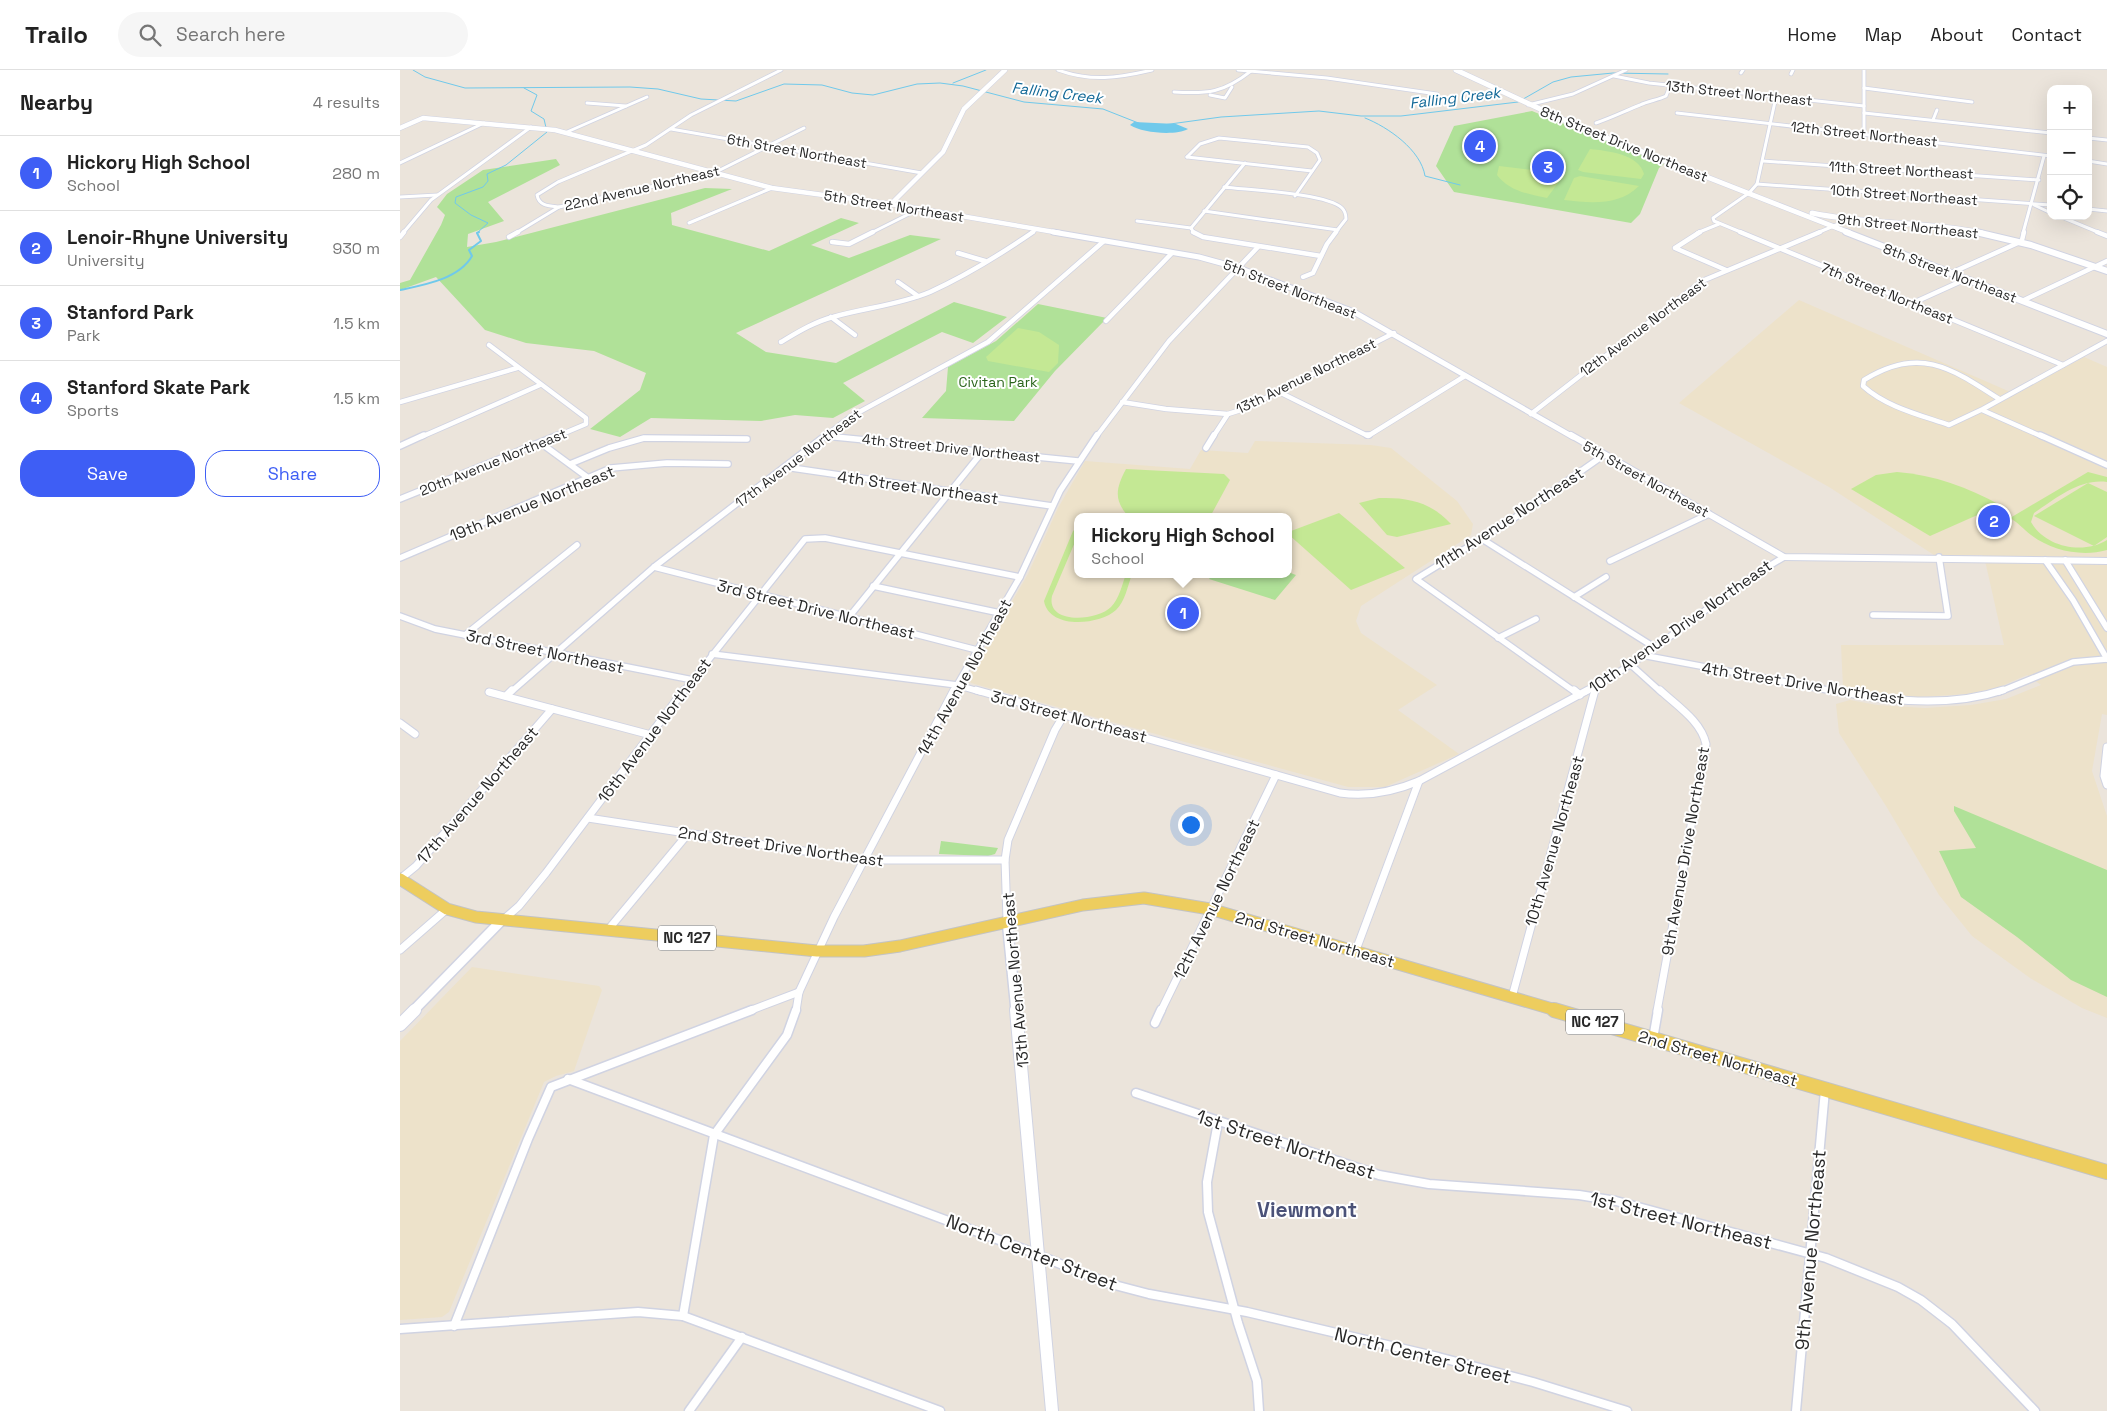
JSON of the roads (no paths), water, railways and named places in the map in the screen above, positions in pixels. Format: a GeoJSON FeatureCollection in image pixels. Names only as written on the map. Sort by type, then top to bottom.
{"type":"FeatureCollection","features":[{"type":"Feature","properties":{"kind":"main road","name":"8th Street Drive Northeast"},"geometry":{"type":"LineString","coordinates":[[1456,70],[1528,105],[1795,210]]}},
{"type":"Feature","properties":{"kind":"main road","name":"9th Street Northeast"},"geometry":{"type":"LineString","coordinates":[[1795,210],[1848,220],[1951,228],[2021,241],[2107,271]]}},
{"type":"Feature","properties":{"kind":"main road","name":"8th Street Northeast"},"geometry":{"type":"LineString","coordinates":[[1795,210],[1833,227],[2107,334]]}},
{"type":"Feature","properties":{"kind":"main road","name":"NC 127"},"geometry":{"type":"LineString","coordinates":[[400,879],[447,909],[501,921]]}},
{"type":"Feature","properties":{"kind":"main road","name":"2nd Street Northeast"},"geometry":{"type":"LineString","coordinates":[[501,921],[817,951],[853,951],[890,948],[1084,904],[1144,898],[1210,909],[1356,950],[2107,1172]]}},
{"type":"Feature","properties":{"kind":"main road","name":"13th Avenue Northeast"},"geometry":{"type":"LineString","coordinates":[[1007,920],[1040,1257],[1052,1411]]}},
{"type":"Feature","properties":{"kind":"main road"},"geometry":{"type":"LineString","coordinates":[[400,1025],[501,921]]}},
{"type":"Feature","properties":{"kind":"street"},"geometry":{"type":"LineString","coordinates":[[559,207],[542,204],[536,197],[539,193],[558,182],[633,151],[705,108],[781,70]]}},
{"type":"Feature","properties":{"kind":"street"},"geometry":{"type":"LineString","coordinates":[[891,204],[943,152],[964,109],[1005,70]]}},
{"type":"Feature","properties":{"kind":"street"},"geometry":{"type":"LineString","coordinates":[[1058,70],[1077,76],[1105,80],[1122,79],[1152,70]]}},
{"type":"Feature","properties":{"kind":"street"},"geometry":{"type":"LineString","coordinates":[[1238,70],[1327,78],[1437,94]]}},
{"type":"Feature","properties":{"kind":"street"},"geometry":{"type":"LineString","coordinates":[[1528,105],[1573,94],[1626,70]]}},
{"type":"Feature","properties":{"kind":"street"},"geometry":{"type":"LineString","coordinates":[[1791,74],[1792,70]]}},
{"type":"Feature","properties":{"kind":"street"},"geometry":{"type":"LineString","coordinates":[[1864,70],[1864,134]]}},
{"type":"Feature","properties":{"kind":"street"},"geometry":{"type":"LineString","coordinates":[[1204,93],[1225,98],[1232,87],[1251,71]]}},
{"type":"Feature","properties":{"kind":"street","name":"13th Street Northeast"},"geometry":{"type":"LineString","coordinates":[[1614,76],[1633,81],[1670,86],[1864,106]]}},
{"type":"Feature","properties":{"kind":"street"},"geometry":{"type":"LineString","coordinates":[[1596,123],[1620,115],[1641,104],[1660,99],[1666,96],[1670,86]]}},
{"type":"Feature","properties":{"kind":"street"},"geometry":{"type":"LineString","coordinates":[[1174,92],[1204,93],[1222,91],[1232,87]]}},
{"type":"Feature","properties":{"kind":"street"},"geometry":{"type":"LineString","coordinates":[[1864,88],[1972,102]]}},
{"type":"Feature","properties":{"kind":"street"},"geometry":{"type":"LineString","coordinates":[[1749,193],[1757,184],[1772,124],[1776,97]]}},
{"type":"Feature","properties":{"kind":"street"},"geometry":{"type":"LineString","coordinates":[[568,132],[647,98]]}},
{"type":"Feature","properties":{"kind":"street"},"geometry":{"type":"LineString","coordinates":[[587,103],[628,106]]}},
{"type":"Feature","properties":{"kind":"street"},"geometry":{"type":"LineString","coordinates":[[1933,120],[1934,113],[1937,110]]}},
{"type":"Feature","properties":{"kind":"street"},"geometry":{"type":"LineString","coordinates":[[1864,112],[2047,133]]}},
{"type":"Feature","properties":{"kind":"street","name":"12th Street Northeast"},"geometry":{"type":"LineString","coordinates":[[1677,113],[2044,156]]}},
{"type":"Feature","properties":{"kind":"street","name":"5th Street Northeast"},"geometry":{"type":"LineString","coordinates":[[400,128],[423,118],[568,132],[772,188],[891,204],[1038,229],[1172,253],[1239,268],[1334,302],[1394,333],[1531,414],[1784,557],[2107,560]]}},
{"type":"Feature","properties":{"kind":"street"},"geometry":{"type":"LineString","coordinates":[[400,163],[484,123]]}},
{"type":"Feature","properties":{"kind":"street"},"geometry":{"type":"LineString","coordinates":[[400,237],[437,195],[531,127]]}},
{"type":"Feature","properties":{"kind":"street","name":"22nd Avenue Northeast"},"geometry":{"type":"LineString","coordinates":[[509,237],[559,207],[714,173],[804,128]]}},
{"type":"Feature","properties":{"kind":"street","name":"6th Street Northeast"},"geometry":{"type":"LineString","coordinates":[[671,129],[922,173]]}},
{"type":"Feature","properties":{"kind":"street"},"geometry":{"type":"LineString","coordinates":[[1295,196],[1312,171],[1320,158],[1312,149],[1301,146],[1219,138],[1200,144],[1187,157],[1312,171]]}},
{"type":"Feature","properties":{"kind":"street"},"geometry":{"type":"LineString","coordinates":[[2092,138],[2107,140]]}},
{"type":"Feature","properties":{"kind":"street"},"geometry":{"type":"LineString","coordinates":[[1951,273],[2021,241],[2044,156]]}},
{"type":"Feature","properties":{"kind":"street","name":"11th Street Northeast"},"geometry":{"type":"LineString","coordinates":[[1763,161],[2039,180]]}},
{"type":"Feature","properties":{"kind":"street"},"geometry":{"type":"LineString","coordinates":[[2092,162],[2107,164]]}},
{"type":"Feature","properties":{"kind":"street"},"geometry":{"type":"LineString","coordinates":[[1191,228],[1245,163]]}},
{"type":"Feature","properties":{"kind":"street","name":"10th Street Northeast"},"geometry":{"type":"LineString","coordinates":[[1757,184],[2047,205]]}},
{"type":"Feature","properties":{"kind":"street"},"geometry":{"type":"LineString","coordinates":[[1224,187],[1324,200],[1340,206],[1346,217],[1312,274],[1303,277]]}},
{"type":"Feature","properties":{"kind":"street"},"geometry":{"type":"LineString","coordinates":[[689,224],[737,201],[772,188]]}},
{"type":"Feature","properties":{"kind":"street","name":"7th Street Northeast"},"geometry":{"type":"LineString","coordinates":[[1749,193],[1712,219],[1719,224],[2063,365]]}},
{"type":"Feature","properties":{"kind":"street"},"geometry":{"type":"LineString","coordinates":[[400,197],[437,195]]}},
{"type":"Feature","properties":{"kind":"street"},"geometry":{"type":"LineString","coordinates":[[2030,203],[2047,211]]}},
{"type":"Feature","properties":{"kind":"street"},"geometry":{"type":"LineString","coordinates":[[832,242],[849,244],[919,209]]}},
{"type":"Feature","properties":{"kind":"street"},"geometry":{"type":"LineString","coordinates":[[2092,209],[2107,211]]}},
{"type":"Feature","properties":{"kind":"street"},"geometry":{"type":"LineString","coordinates":[[1204,211],[1338,230]]}},
{"type":"Feature","properties":{"kind":"street","name":"12th Avenue Northeast"},"geometry":{"type":"LineString","coordinates":[[1531,414],[1699,283],[1848,220]]}},
{"type":"Feature","properties":{"kind":"street"},"geometry":{"type":"LineString","coordinates":[[2069,220],[2107,236]]}},
{"type":"Feature","properties":{"kind":"street"},"geometry":{"type":"LineString","coordinates":[[1137,221],[1191,228],[1199,236],[1322,256]]}},
{"type":"Feature","properties":{"kind":"street"},"geometry":{"type":"LineString","coordinates":[[1719,224],[1692,235],[1675,248],[1726,270]]}},
{"type":"Feature","properties":{"kind":"street"},"geometry":{"type":"LineString","coordinates":[[781,342],[810,325],[831,317],[918,296],[985,261],[1038,229]]}},
{"type":"Feature","properties":{"kind":"street","name":"17th Avenue Northeast"},"geometry":{"type":"LineString","coordinates":[[506,696],[654,568],[825,436],[850,417],[988,342],[1104,241]]}},
{"type":"Feature","properties":{"kind":"street","name":"14th Avenue Northeast"},"geometry":{"type":"LineString","coordinates":[[714,1135],[787,1035],[798,1008],[799,992],[817,951],[863,860],[957,685],[1020,576],[1052,506],[1078,461],[1169,341],[1258,247]]}},
{"type":"Feature","properties":{"kind":"street"},"geometry":{"type":"LineString","coordinates":[[958,252],[985,261]]}},
{"type":"Feature","properties":{"kind":"street"},"geometry":{"type":"LineString","coordinates":[[1106,321],[1172,253]]}},
{"type":"Feature","properties":{"kind":"street"},"geometry":{"type":"LineString","coordinates":[[2022,301],[2107,261]]}},
{"type":"Feature","properties":{"kind":"street"},"geometry":{"type":"LineString","coordinates":[[1913,303],[1966,279]]}},
{"type":"Feature","properties":{"kind":"street"},"geometry":{"type":"LineString","coordinates":[[898,282],[918,296]]}},
{"type":"Feature","properties":{"kind":"street"},"geometry":{"type":"LineString","coordinates":[[831,317],[855,335]]}},
{"type":"Feature","properties":{"kind":"street","name":"13th Avenue Northeast"},"geometry":{"type":"LineString","coordinates":[[1206,448],[1228,414],[1244,409],[1279,392],[1394,333]]}},
{"type":"Feature","properties":{"kind":"street"},"geometry":{"type":"LineString","coordinates":[[1999,399],[1956,375],[1915,361],[1897,364],[1864,380],[1863,386],[1874,396],[1924,418],[1950,425],[1982,410],[1999,399],[2107,342]]}},
{"type":"Feature","properties":{"kind":"street"},"geometry":{"type":"LineString","coordinates":[[400,446],[540,385],[489,345]]}},
{"type":"Feature","properties":{"kind":"street"},"geometry":{"type":"LineString","coordinates":[[400,402],[517,368]]}},
{"type":"Feature","properties":{"kind":"street"},"geometry":{"type":"LineString","coordinates":[[1279,392],[1366,436],[1465,376]]}},
{"type":"Feature","properties":{"kind":"street","name":"20th Avenue Northeast"},"geometry":{"type":"LineString","coordinates":[[400,499],[542,444],[586,424],[586,418],[540,385]]}},
{"type":"Feature","properties":{"kind":"street"},"geometry":{"type":"LineString","coordinates":[[1122,402],[1166,409],[1228,414]]}},
{"type":"Feature","properties":{"kind":"street"},"geometry":{"type":"LineString","coordinates":[[1982,410],[2107,465]]}},
{"type":"Feature","properties":{"kind":"street","name":"4th Street Drive Northeast"},"geometry":{"type":"LineString","coordinates":[[825,436],[1078,461]]}},
{"type":"Feature","properties":{"kind":"street"},"geometry":{"type":"LineString","coordinates":[[570,464],[609,448],[644,438],[747,439]]}},
{"type":"Feature","properties":{"kind":"street"},"geometry":{"type":"LineString","coordinates":[[542,444],[587,477]]}},
{"type":"Feature","properties":{"kind":"street"},"geometry":{"type":"LineString","coordinates":[[849,617],[983,452]]}},
{"type":"Feature","properties":{"kind":"street","name":"11th Avenue Northeast"},"geometry":{"type":"LineString","coordinates":[[1498,638],[1416,579],[1482,539],[1604,455]]}},
{"type":"Feature","properties":{"kind":"street","name":"19th Avenue Northeast"},"geometry":{"type":"LineString","coordinates":[[400,558],[587,477],[624,466],[667,463],[728,464]]}},
{"type":"Feature","properties":{"kind":"street","name":"4th Street Northeast"},"geometry":{"type":"LineString","coordinates":[[785,467],[1052,506]]}},
{"type":"Feature","properties":{"kind":"street"},"geometry":{"type":"LineString","coordinates":[[1610,561],[1709,514]]}},
{"type":"Feature","properties":{"kind":"street","name":"16th Avenue Northeast"},"geometry":{"type":"LineString","coordinates":[[501,921],[519,906],[712,654],[800,544],[807,538],[825,538],[902,552]]}},
{"type":"Feature","properties":{"kind":"street"},"geometry":{"type":"LineString","coordinates":[[1482,539],[1654,647]]}},
{"type":"Feature","properties":{"kind":"street"},"geometry":{"type":"LineString","coordinates":[[465,635],[577,545]]}},
{"type":"Feature","properties":{"kind":"street"},"geometry":{"type":"LineString","coordinates":[[902,552],[1020,576]]}},
{"type":"Feature","properties":{"kind":"street","name":"10th Avenue Drive Northeast"},"geometry":{"type":"LineString","coordinates":[[1419,781],[1596,686],[1654,647],[1751,576],[1784,557]]}},
{"type":"Feature","properties":{"kind":"street"},"geometry":{"type":"LineString","coordinates":[[1873,615],[1948,616],[1944,579],[1939,557]]}},
{"type":"Feature","properties":{"kind":"street"},"geometry":{"type":"LineString","coordinates":[[2045,560],[2073,600],[2107,659]]}},
{"type":"Feature","properties":{"kind":"street"},"geometry":{"type":"LineString","coordinates":[[2065,560],[2107,628]]}},
{"type":"Feature","properties":{"kind":"street","name":"3rd Street Drive Northeast"},"geometry":{"type":"LineString","coordinates":[[654,568],[977,650]]}},
{"type":"Feature","properties":{"kind":"street"},"geometry":{"type":"LineString","coordinates":[[1574,596],[1606,577]]}},
{"type":"Feature","properties":{"kind":"street"},"geometry":{"type":"LineString","coordinates":[[873,586],[1000,613]]}},
{"type":"Feature","properties":{"kind":"street","name":"3rd Street Northeast"},"geometry":{"type":"LineString","coordinates":[[400,616],[433,628],[465,635],[693,680]]}},
{"type":"Feature","properties":{"kind":"street"},"geometry":{"type":"LineString","coordinates":[[1536,620],[1498,638],[1580,695]]}},
{"type":"Feature","properties":{"kind":"street","name":"3rd Street Northeast"},"geometry":{"type":"LineString","coordinates":[[712,654],[957,685],[1340,793],[1360,796],[1377,795],[1397,790],[1419,781]]}},
{"type":"Feature","properties":{"kind":"street","name":"4th Street Drive Northeast"},"geometry":{"type":"LineString","coordinates":[[1642,655],[1840,692],[1922,701],[1964,699],[1992,694],[2020,685],[2073,662],[2107,659]]}},
{"type":"Feature","properties":{"kind":"street","name":"9th Avenue Drive Northeast"},"geometry":{"type":"LineString","coordinates":[[1630,664],[1697,724],[1704,735],[1706,744],[1667,950],[1653,1039]]}},
{"type":"Feature","properties":{"kind":"street","name":"10th Avenue Northeast"},"geometry":{"type":"LineString","coordinates":[[1512,997],[1596,686]]}},
{"type":"Feature","properties":{"kind":"street"},"geometry":{"type":"LineString","coordinates":[[489,692],[651,735]]}},
{"type":"Feature","properties":{"kind":"street","name":"17th Avenue Northeast"},"geometry":{"type":"LineString","coordinates":[[400,879],[416,866],[552,709]]}},
{"type":"Feature","properties":{"kind":"street","name":"13th Avenue Northeast"},"geometry":{"type":"LineString","coordinates":[[1007,920],[1005,860],[1011,828],[1064,715]]}},
{"type":"Feature","properties":{"kind":"street"},"geometry":{"type":"LineString","coordinates":[[400,723],[415,734]]}},
{"type":"Feature","properties":{"kind":"street"},"geometry":{"type":"LineString","coordinates":[[2107,747],[2104,776],[2107,785]]}},
{"type":"Feature","properties":{"kind":"street","name":"12th Avenue Northeast"},"geometry":{"type":"LineString","coordinates":[[1155,1023],[1276,775]]}},
{"type":"Feature","properties":{"kind":"street"},"geometry":{"type":"LineString","coordinates":[[1356,950],[1419,781]]}},
{"type":"Feature","properties":{"kind":"street","name":"2nd Street Drive Northeast"},"geometry":{"type":"LineString","coordinates":[[588,818],[687,835],[863,860],[1005,860]]}},
{"type":"Feature","properties":{"kind":"street"},"geometry":{"type":"LineString","coordinates":[[606,930],[687,835]]}},
{"type":"Feature","properties":{"kind":"street"},"geometry":{"type":"LineString","coordinates":[[400,950],[447,909]]}},
{"type":"Feature","properties":{"kind":"street"},"geometry":{"type":"LineString","coordinates":[[454,1326],[513,1175],[551,1087],[799,992]]}},
{"type":"Feature","properties":{"kind":"street","name":"North Center Street"},"geometry":{"type":"LineString","coordinates":[[568,1079],[1040,1257],[1055,1265],[1136,1291],[1234,1309],[1530,1382],[1627,1411]]}},
{"type":"Feature","properties":{"kind":"street","name":"9th Avenue Northeast"},"geometry":{"type":"LineString","coordinates":[[1796,1411],[1825,1090]]}},
{"type":"Feature","properties":{"kind":"street","name":"1st Street Northeast"},"geometry":{"type":"LineString","coordinates":[[1136,1093],[1218,1122],[1404,1181],[1447,1188],[1556,1193],[1600,1198],[1809,1253],[1866,1271],[1923,1302],[1989,1360],[2035,1411]]}},
{"type":"Feature","properties":{"kind":"street"},"geometry":{"type":"LineString","coordinates":[[1218,1122],[1208,1170],[1208,1212],[1234,1309],[1257,1381],[1259,1411]]}},
{"type":"Feature","properties":{"kind":"street"},"geometry":{"type":"LineString","coordinates":[[682,1316],[714,1135]]}},
{"type":"Feature","properties":{"kind":"street"},"geometry":{"type":"LineString","coordinates":[[400,1329],[638,1312],[682,1316],[940,1411]]}},
{"type":"Feature","properties":{"kind":"street"},"geometry":{"type":"LineString","coordinates":[[689,1411],[742,1337]]}},
{"type":"Feature","properties":{"kind":"water"},"geometry":{"type":"Polygon","coordinates":[[[1134,122],[1176,124],[1188,129],[1167,133],[1150,132],[1130,125],[1134,122]]]}},
{"type":"Feature","properties":{"kind":"waterway","name":"Falling Creek"},"geometry":{"type":"LineString","coordinates":[[413,70],[425,77],[465,88],[630,87],[658,89],[701,99],[736,101],[784,84],[822,85],[852,93],[873,95],[917,84],[940,83],[963,86],[1024,102],[1103,109],[1141,124]]}},
{"type":"Feature","properties":{"kind":"waterway"},"geometry":{"type":"LineString","coordinates":[[953,83],[986,70]]}},
{"type":"Feature","properties":{"kind":"waterway","name":"Falling Creek"},"geometry":{"type":"LineString","coordinates":[[1163,125],[1221,117],[1319,111],[1361,116],[1401,116],[1518,102],[1553,82],[1571,77],[1613,73],[1668,74]]}},
{"type":"Feature","properties":{"kind":"waterway"},"geometry":{"type":"LineString","coordinates":[[477,233],[488,223],[471,215],[455,203],[456,197],[483,187],[488,181],[487,174],[506,165],[547,132],[544,119],[531,111],[537,95],[524,88]]}},
{"type":"Feature","properties":{"kind":"waterway"},"geometry":{"type":"LineString","coordinates":[[1365,118],[1384,127],[1402,141],[1417,157],[1425,176],[1460,185]]}},
{"type":"Feature","properties":{"kind":"waterway"},"geometry":{"type":"LineString","coordinates":[[400,290],[440,280],[459,270],[472,256],[469,250],[481,241],[477,233]]}},
{"type":"Feature","properties":{"kind":"place","name":"Stanford Skate Park"},"geometry":{"type":"Point","coordinates":[1480,146]}},
{"type":"Feature","properties":{"kind":"place","name":"Stanford Park"},"geometry":{"type":"Point","coordinates":[1548,167]}},
{"type":"Feature","properties":{"kind":"place","name":"Lenoir-Rhyne University"},"geometry":{"type":"Point","coordinates":[1994,521]}},
{"type":"Feature","properties":{"kind":"place","name":"Hickory High School"},"geometry":{"type":"Point","coordinates":[1183,613]}},
{"type":"Feature","properties":{"kind":"district","name":"Viewmont"},"geometry":{"type":"Point","coordinates":[1307,1210]}},
{"type":"Feature","properties":{"kind":"park label","name":"Civitan Park"},"geometry":{"type":"Point","coordinates":[998,382]}}]}
